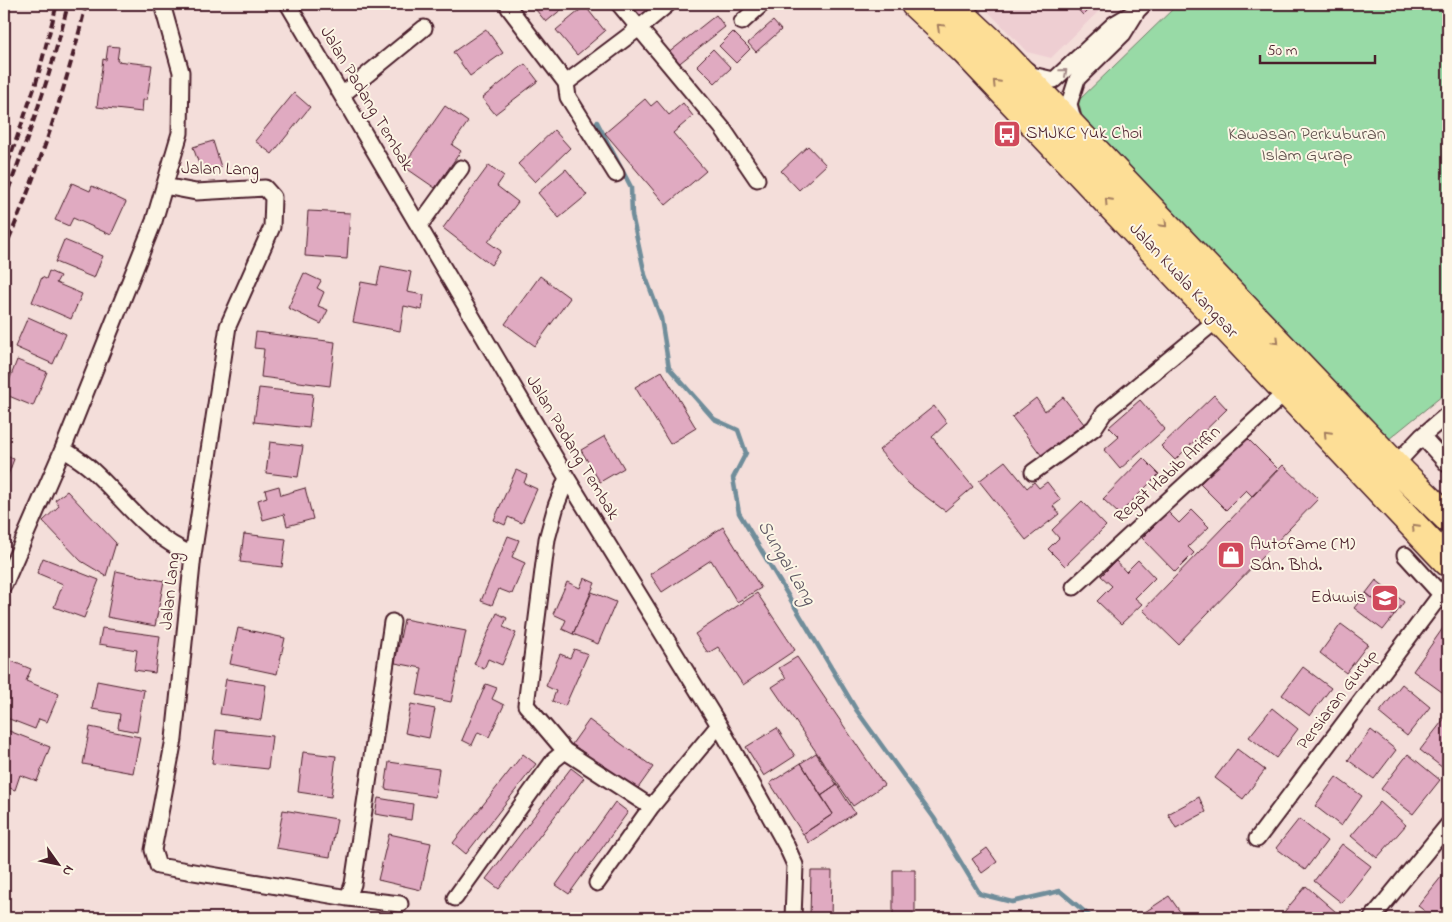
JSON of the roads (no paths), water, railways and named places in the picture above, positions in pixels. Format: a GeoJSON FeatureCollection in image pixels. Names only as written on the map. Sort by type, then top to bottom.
{"type":"FeatureCollection","features":[{"type":"Feature","properties":{"kind":"highway","name":"Jalan Kuala Kangsar"},"geometry":{"type":"LineString","coordinates":[[915,4],[966,51],[1448,562]]}},
{"type":"Feature","properties":{"kind":"highway","name":"Jalan Kuala Kangsar"},"geometry":{"type":"LineString","coordinates":[[950,4],[1006,59],[1448,518]]}},
{"type":"Feature","properties":{"kind":"street","name":"Jalan Lang"},"geometry":{"type":"LineString","coordinates":[[4,585],[62,449],[154,221],[180,133],[181,72],[162,4]]}},
{"type":"Feature","properties":{"kind":"street","name":"Jalan Padang Tembak"},"geometry":{"type":"LineString","coordinates":[[288,4],[567,478],[719,725],[786,845],[795,865],[793,918]]}},
{"type":"Feature","properties":{"kind":"street"},"geometry":{"type":"LineString","coordinates":[[619,4],[723,129],[757,179]]}},
{"type":"Feature","properties":{"kind":"street"},"geometry":{"type":"LineString","coordinates":[[566,83],[640,28],[668,4]]}},
{"type":"Feature","properties":{"kind":"street"},"geometry":{"type":"LineString","coordinates":[[742,22],[762,4]]}},
{"type":"Feature","properties":{"kind":"street"},"geometry":{"type":"LineString","coordinates":[[1006,59],[1019,64],[1032,75],[1054,80],[1114,24],[1141,7]]}},
{"type":"Feature","properties":{"kind":"street"},"geometry":{"type":"LineString","coordinates":[[1076,133],[1069,104],[1077,79],[1123,34],[1141,7]]}},
{"type":"Feature","properties":{"kind":"street"},"geometry":{"type":"LineString","coordinates":[[509,8],[566,83],[568,97],[616,174]]}},
{"type":"Feature","properties":{"kind":"street"},"geometry":{"type":"LineString","coordinates":[[342,95],[424,28]]}},
{"type":"Feature","properties":{"kind":"street"},"geometry":{"type":"LineString","coordinates":[[419,226],[461,168]]}},
{"type":"Feature","properties":{"kind":"street","name":"Jalan Lang"},"geometry":{"type":"LineString","coordinates":[[164,186],[196,192],[265,188],[273,197],[272,226],[228,326],[194,555],[174,739],[153,850],[158,866],[348,898],[400,904]]}},
{"type":"Feature","properties":{"kind":"street"},"geometry":{"type":"LineString","coordinates":[[1033,472],[1094,428],[1104,412],[1218,319]]}},
{"type":"Feature","properties":{"kind":"street","name":"Regat Habib Ariffin"},"geometry":{"type":"LineString","coordinates":[[1074,586],[1287,392]]}},
{"type":"Feature","properties":{"kind":"street"},"geometry":{"type":"LineString","coordinates":[[1377,487],[1422,436],[1448,414]]}},
{"type":"Feature","properties":{"kind":"street"},"geometry":{"type":"LineString","coordinates":[[1422,436],[1448,466]]}},
{"type":"Feature","properties":{"kind":"street"},"geometry":{"type":"LineString","coordinates":[[62,449],[90,468],[146,525],[175,547],[194,555]]}},
{"type":"Feature","properties":{"kind":"street"},"geometry":{"type":"LineString","coordinates":[[567,478],[556,506],[547,539],[526,705],[565,751],[651,807]]}},
{"type":"Feature","properties":{"kind":"street"},"geometry":{"type":"LineString","coordinates":[[1405,555],[1446,594]]}},
{"type":"Feature","properties":{"kind":"street","name":"Persiaran Gurup"},"geometry":{"type":"LineString","coordinates":[[1257,839],[1446,594]]}},
{"type":"Feature","properties":{"kind":"street"},"geometry":{"type":"LineString","coordinates":[[348,898],[352,884],[392,622]]}},
{"type":"Feature","properties":{"kind":"street"},"geometry":{"type":"LineString","coordinates":[[597,883],[651,807],[719,725]]}},
{"type":"Feature","properties":{"kind":"street"},"geometry":{"type":"LineString","coordinates":[[454,898],[554,760],[565,751]]}},
{"type":"Feature","properties":{"kind":"street"},"geometry":{"type":"LineString","coordinates":[[1372,918],[1448,826]]}},
{"type":"Feature","properties":{"kind":"waterway","name":"Sungai Lang"},"geometry":{"type":"LineString","coordinates":[[597,122],[631,187],[632,215],[645,275],[661,318],[669,368],[714,419],[738,430],[746,453],[733,478],[739,513],[857,711],[934,818],[980,894],[1012,902],[1060,891],[1092,918]]}},
{"type":"Feature","properties":{"kind":"railway"},"geometry":{"type":"LineString","coordinates":[[4,175],[36,83],[57,4]]}},
{"type":"Feature","properties":{"kind":"railway"},"geometry":{"type":"LineString","coordinates":[[4,201],[55,54],[68,4]]}},
{"type":"Feature","properties":{"kind":"railway"},"geometry":{"type":"LineString","coordinates":[[4,250],[17,221],[51,128],[86,4]]}},
{"type":"Feature","properties":{"kind":"place","name":"SMJKC Yuk Choi"},"geometry":{"type":"Point","coordinates":[1007,134]}},
{"type":"Feature","properties":{"kind":"place","name":"Autofame (M) Sdn. Bhd."},"geometry":{"type":"Point","coordinates":[1231,555]}},
{"type":"Feature","properties":{"kind":"place","name":"Eduwis"},"geometry":{"type":"Point","coordinates":[1385,598]}},
{"type":"Feature","properties":{"kind":"park label","name":"Kawasan Perkuburan Islam Gurap"},"geometry":{"type":"Point","coordinates":[1307,145]}}]}
